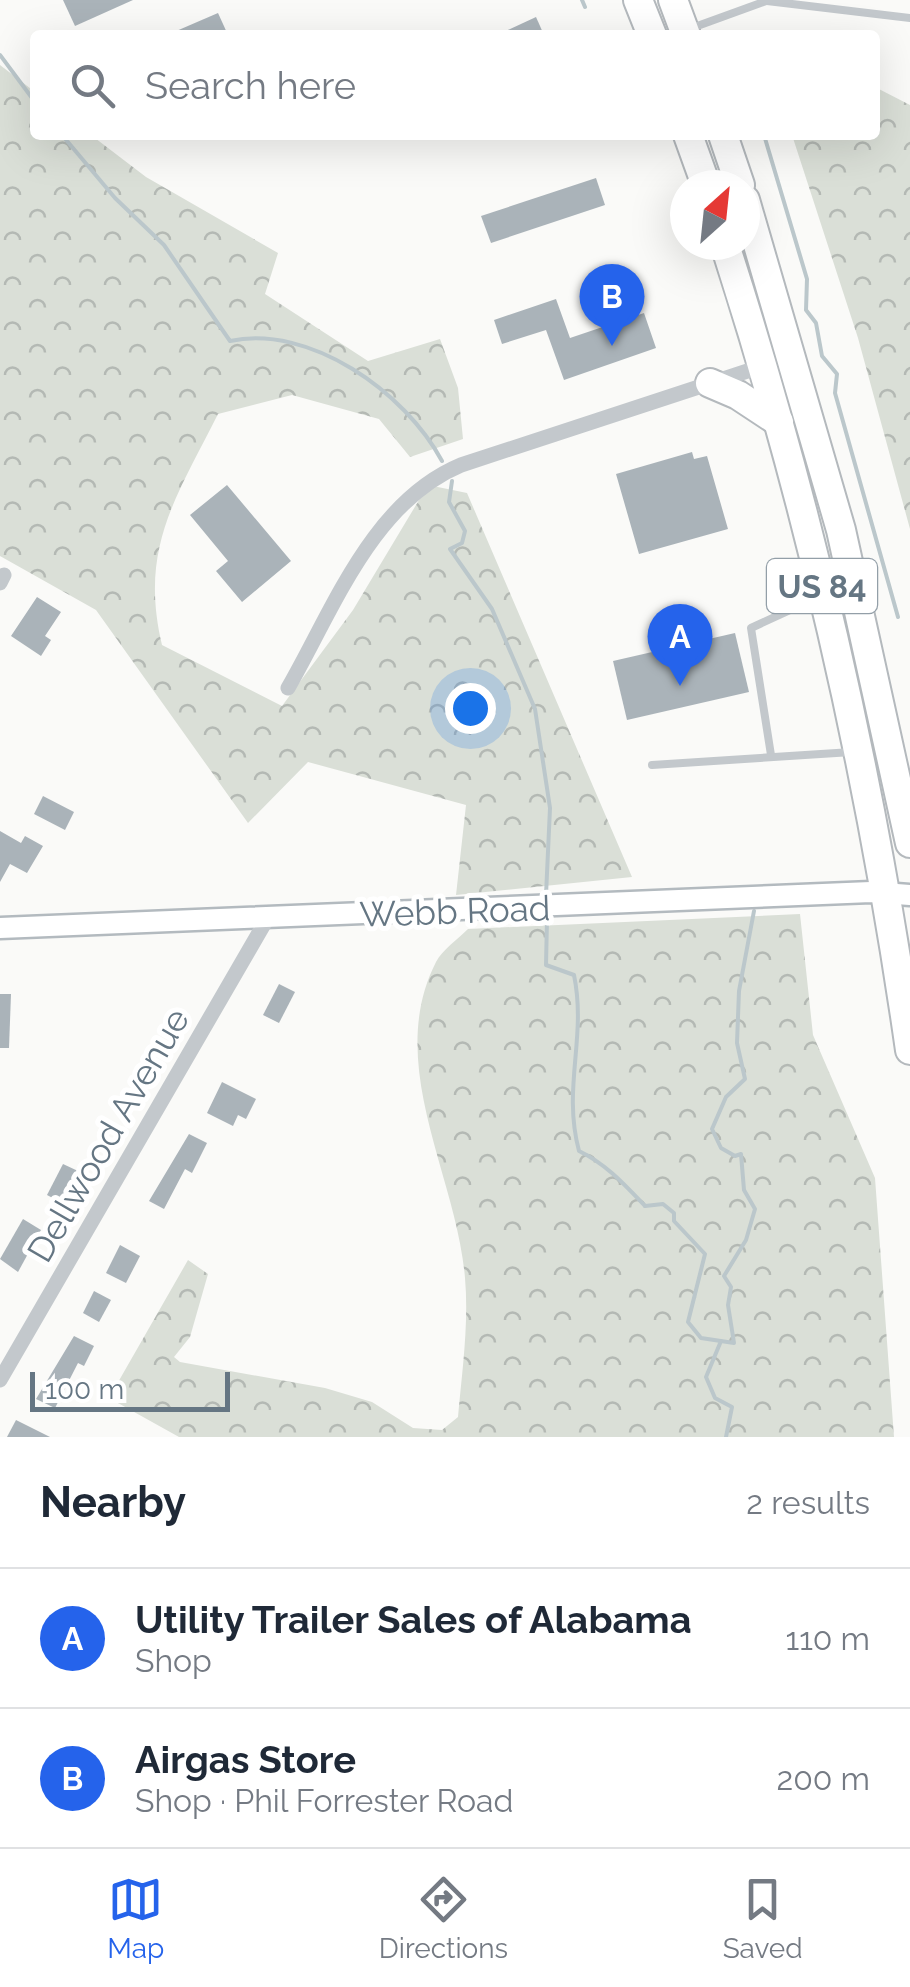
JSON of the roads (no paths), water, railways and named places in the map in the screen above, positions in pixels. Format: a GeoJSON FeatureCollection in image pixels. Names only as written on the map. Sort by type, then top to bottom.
{"type":"FeatureCollection","features":[{"type":"Feature","properties":{"kind":"highway"},"geometry":{"type":"LineString","coordinates":[[638,0],[650,30]]}},
{"type":"Feature","properties":{"kind":"highway"},"geometry":{"type":"LineString","coordinates":[[673,0],[685,30]]}},
{"type":"Feature","properties":{"kind":"highway"},"geometry":{"type":"LineString","coordinates":[[690,140],[701,170]]}},
{"type":"Feature","properties":{"kind":"highway"},"geometry":{"type":"LineString","coordinates":[[724,140],[735,170]]}},
{"type":"Feature","properties":{"kind":"highway","name":"US 84"},"geometry":{"type":"LineString","coordinates":[[760,248],[794,356],[901,746],[910,843]]}},
{"type":"Feature","properties":{"kind":"highway","name":"US 84"},"geometry":{"type":"LineString","coordinates":[[730,260],[763,366],[824,594],[898,894],[910,1050]]}},
{"type":"Feature","properties":{"kind":"highway"},"geometry":{"type":"LineString","coordinates":[[763,366],[794,356]]}},
{"type":"Feature","properties":{"kind":"highway"},"geometry":{"type":"LineString","coordinates":[[710,383],[749,400],[778,422]]}},
{"type":"Feature","properties":{"kind":"highway"},"geometry":{"type":"LineString","coordinates":[[860,752],[901,746]]}},
{"type":"Feature","properties":{"kind":"street"},"geometry":{"type":"LineString","coordinates":[[288,688],[372,543],[404,501],[425,483],[460,465],[763,366]]}},
{"type":"Feature","properties":{"kind":"street","name":"Webb Road"},"geometry":{"type":"LineString","coordinates":[[0,928],[898,894]]}},
{"type":"Feature","properties":{"kind":"street","name":"Dellwood Avenue"},"geometry":{"type":"LineString","coordinates":[[0,1380],[268,919]]}},
{"type":"Feature","properties":{"kind":"lane"},"geometry":{"type":"LineString","coordinates":[[693,30],[768,0],[910,18]]}},
{"type":"Feature","properties":{"kind":"lane"},"geometry":{"type":"LineString","coordinates":[[771,755],[751,628],[824,594]]}},
{"type":"Feature","properties":{"kind":"lane"},"geometry":{"type":"LineString","coordinates":[[652,765],[860,752]]}},
{"type":"Feature","properties":{"kind":"waterway"},"geometry":{"type":"LineString","coordinates":[[582,0],[585,7]]}},
{"type":"Feature","properties":{"kind":"waterway"},"geometry":{"type":"LineString","coordinates":[[0,55],[30,95]]}},
{"type":"Feature","properties":{"kind":"waterway"},"geometry":{"type":"LineString","coordinates":[[66,140],[115,198],[164,245],[230,341],[261,338],[292,343],[352,369],[405,411],[442,461]]}},
{"type":"Feature","properties":{"kind":"waterway"},"geometry":{"type":"LineString","coordinates":[[765,140],[807,279],[806,310],[816,323],[822,356],[837,374],[835,393],[898,617]]}},
{"type":"Feature","properties":{"kind":"waterway"},"geometry":{"type":"LineString","coordinates":[[452,481],[449,502],[465,531],[462,543],[450,549],[492,609],[535,709],[550,808],[546,895]]}},
{"type":"Feature","properties":{"kind":"waterway"},"geometry":{"type":"LineString","coordinates":[[547,919],[546,965],[574,975],[578,1020],[573,1105],[579,1151],[606,1168],[645,1206],[663,1204],[674,1213],[674,1221],[705,1254],[688,1322],[701,1338],[734,1343],[728,1305],[731,1287],[724,1276],[746,1240],[755,1209],[744,1190],[741,1154],[735,1156],[721,1148],[712,1129],[726,1097],[745,1079],[737,1043],[739,991],[754,911]]}},
{"type":"Feature","properties":{"kind":"waterway"},"geometry":{"type":"LineString","coordinates":[[721,1341],[706,1377],[715,1398],[732,1407],[726,1437]]}},
{"type":"Feature","properties":{"kind":"place","name":"Airgas Store"},"geometry":{"type":"Point","coordinates":[612,346]}},
{"type":"Feature","properties":{"kind":"place","name":"Utility Trailer Sales of Alabama"},"geometry":{"type":"Point","coordinates":[680,686]}}]}
